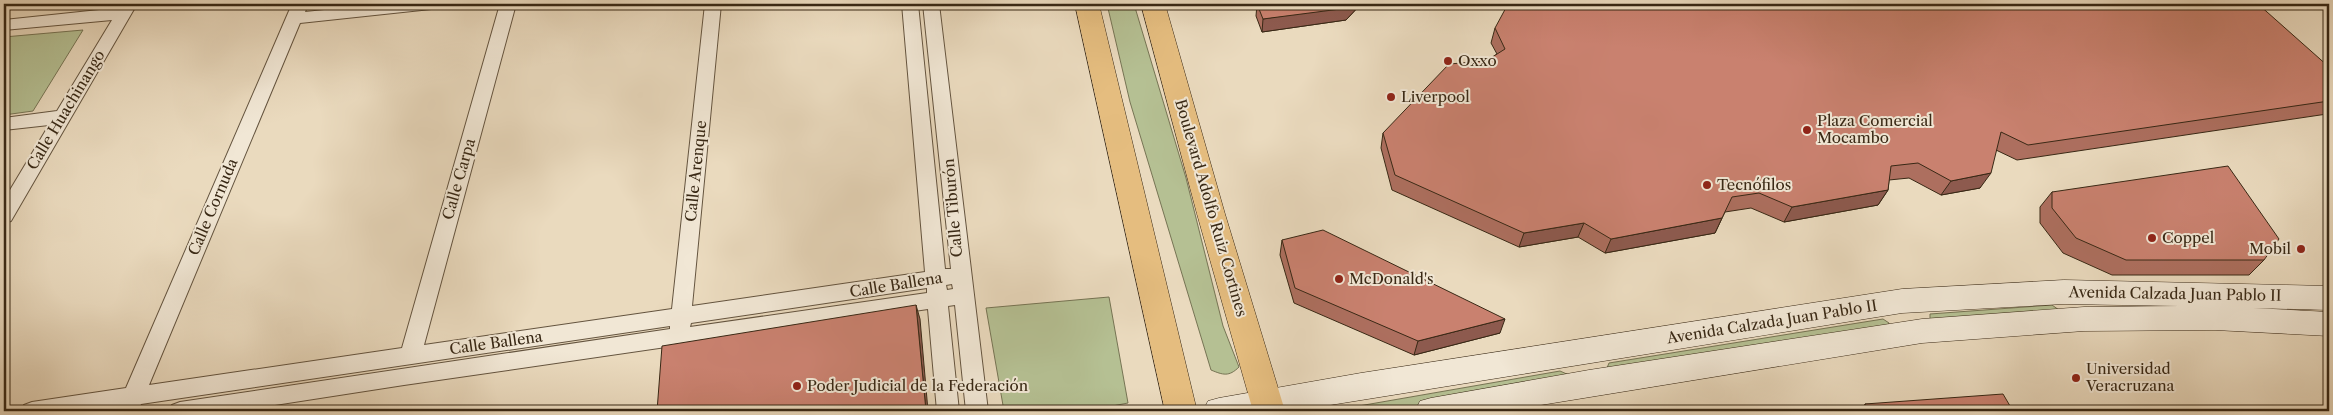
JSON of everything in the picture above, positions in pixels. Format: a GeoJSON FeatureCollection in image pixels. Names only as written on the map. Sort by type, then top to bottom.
{"type":"FeatureCollection","features":[{"type":"Feature","properties":{"kind":"main road"},"geometry":{"type":"LineString","coordinates":[[1087,4],[1181,411]]}},
{"type":"Feature","properties":{"kind":"main road","name":"Boulevard Adolfo Ruiz Cortines"},"geometry":{"type":"LineString","coordinates":[[1153,4],[1267,407]]}},
{"type":"Feature","properties":{"kind":"main road","name":"Avenida Calzada Juan Pablo II"},"geometry":{"type":"LineString","coordinates":[[1219,411],[1267,407],[1902,301],[2064,292],[2329,298]]}},
{"type":"Feature","properties":{"kind":"main road"},"geometry":{"type":"LineString","coordinates":[[1902,301],[1922,331]]}},
{"type":"Feature","properties":{"kind":"main road","name":"Avenida Calzada Juan Pablo II"},"geometry":{"type":"LineString","coordinates":[[1431,411],[1589,383],[1922,331],[2084,318],[2215,318],[2329,324]]}},
{"type":"Feature","properties":{"kind":"street"},"geometry":{"type":"LineString","coordinates":[[297,11],[431,4]]}},
{"type":"Feature","properties":{"kind":"street","name":"Calle Carpa"},"geometry":{"type":"LineString","coordinates":[[411,354],[508,4]]}},
{"type":"Feature","properties":{"kind":"street","name":"Calle Arenque"},"geometry":{"type":"LineString","coordinates":[[679,338],[713,4]]}},
{"type":"Feature","properties":{"kind":"street","name":"Calle Tiburón"},"geometry":{"type":"LineString","coordinates":[[910,4],[935,290],[948,411]]}},
{"type":"Feature","properties":{"kind":"street","name":"Calle Tiburón"},"geometry":{"type":"LineString","coordinates":[[931,4],[962,296],[977,411]]}},
{"type":"Feature","properties":{"kind":"street"},"geometry":{"type":"LineString","coordinates":[[4,25],[126,8]]}},
{"type":"Feature","properties":{"kind":"street","name":"Calle Huachinango"},"geometry":{"type":"LineString","coordinates":[[4,216],[126,8]]}},
{"type":"Feature","properties":{"kind":"street","name":"Calle Cornuda"},"geometry":{"type":"LineString","coordinates":[[130,403],[297,11]]}},
{"type":"Feature","properties":{"kind":"street"},"geometry":{"type":"LineString","coordinates":[[921,116],[944,113]]}},
{"type":"Feature","properties":{"kind":"street"},"geometry":{"type":"LineString","coordinates":[[4,124],[62,117]]}},
{"type":"Feature","properties":{"kind":"street","name":"Calle Ballena"},"geometry":{"type":"LineString","coordinates":[[180,411],[404,376],[679,338],[935,290],[960,275]]}},
{"type":"Feature","properties":{"kind":"street","name":"Calle Ballena"},"geometry":{"type":"LineString","coordinates":[[32,411],[130,403],[411,354],[680,317],[935,290],[962,296]]}},
{"type":"Feature","properties":{"kind":"green space"},"geometry":{"type":"Polygon","coordinates":[[[1107,4],[1134,4],[1186,178],[1223,326],[1239,367],[1229,374],[1222,374],[1211,370],[1130,102],[1107,4]]]}},
{"type":"Feature","properties":{"kind":"green space"},"geometry":{"type":"Polygon","coordinates":[[[83,30],[33,111],[4,115],[4,37],[83,30]]]}},
{"type":"Feature","properties":{"kind":"green space"},"geometry":{"type":"Polygon","coordinates":[[[1109,297],[1128,403],[1086,411],[1004,411],[986,308],[1109,297]]]}},
{"type":"Feature","properties":{"kind":"green space"},"geometry":{"type":"Polygon","coordinates":[[[2052,305],[2059,310],[1930,319],[1930,314],[2052,305]]]}},
{"type":"Feature","properties":{"kind":"green space"},"geometry":{"type":"Polygon","coordinates":[[[1883,319],[1889,323],[1888,328],[1607,368],[1609,363],[1883,319]]]}},
{"type":"Feature","properties":{"kind":"green space"},"geometry":{"type":"Polygon","coordinates":[[[1560,371],[1569,375],[1566,381],[1396,411],[1330,411],[1560,371]]]}},
{"type":"Feature","properties":{"kind":"building"},"geometry":{"type":"Polygon","coordinates":[[[1257,4],[1351,4],[1348,8],[1263,19],[1257,4]]]}},
{"type":"Feature","properties":{"kind":"building","name":"Plaza Comercial Mocambo"},"geometry":{"type":"Polygon","coordinates":[[[1508,4],[2258,4],[2329,67],[2329,101],[2028,145],[2001,132],[1991,173],[1951,181],[1918,163],[1891,166],[1888,190],[1792,207],[1759,193],[1732,197],[1722,218],[1611,239],[1584,223],[1524,233],[1395,175],[1383,133],[1449,64],[1486,61],[1505,49],[1495,28],[1508,4]]]}},
{"type":"Feature","properties":{"kind":"building","name":"Coppel"},"geometry":{"type":"Polygon","coordinates":[[[2228,166],[2279,239],[2264,260],[2126,260],[2076,238],[2052,208],[2052,192],[2228,166]]]}},
{"type":"Feature","properties":{"kind":"building","name":"McDonald's"},"geometry":{"type":"Polygon","coordinates":[[[1323,230],[1505,319],[1418,341],[1295,288],[1282,240],[1323,230]]]}},
{"type":"Feature","properties":{"kind":"building","name":"Poder Judicial de la Federación"},"geometry":{"type":"Polygon","coordinates":[[[916,305],[926,411],[657,411],[662,346],[916,305]]]}},
{"type":"Feature","properties":{"kind":"building"},"geometry":{"type":"Polygon","coordinates":[[[2003,394],[2013,411],[1869,411],[1865,404],[2003,394]]]}},
{"type":"Feature","properties":{"kind":"place","name":"Oxxo"},"geometry":{"type":"Point","coordinates":[1448,61]}},
{"type":"Feature","properties":{"kind":"place","name":"Liverpool"},"geometry":{"type":"Point","coordinates":[1391,97]}},
{"type":"Feature","properties":{"kind":"place","name":"Plaza Comercial Mocambo"},"geometry":{"type":"Point","coordinates":[1807,130]}},
{"type":"Feature","properties":{"kind":"place","name":"Tecnófilos"},"geometry":{"type":"Point","coordinates":[1707,185]}},
{"type":"Feature","properties":{"kind":"place","name":"Coppel"},"geometry":{"type":"Point","coordinates":[2152,238]}},
{"type":"Feature","properties":{"kind":"place","name":"Mobil"},"geometry":{"type":"Point","coordinates":[2301,249]}},
{"type":"Feature","properties":{"kind":"place","name":"McDonald's"},"geometry":{"type":"Point","coordinates":[1339,279]}},
{"type":"Feature","properties":{"kind":"place","name":"Universidad Veracruzana"},"geometry":{"type":"Point","coordinates":[2076,378]}},
{"type":"Feature","properties":{"kind":"place","name":"Poder Judicial de la Federación"},"geometry":{"type":"Point","coordinates":[797,386]}}]}
